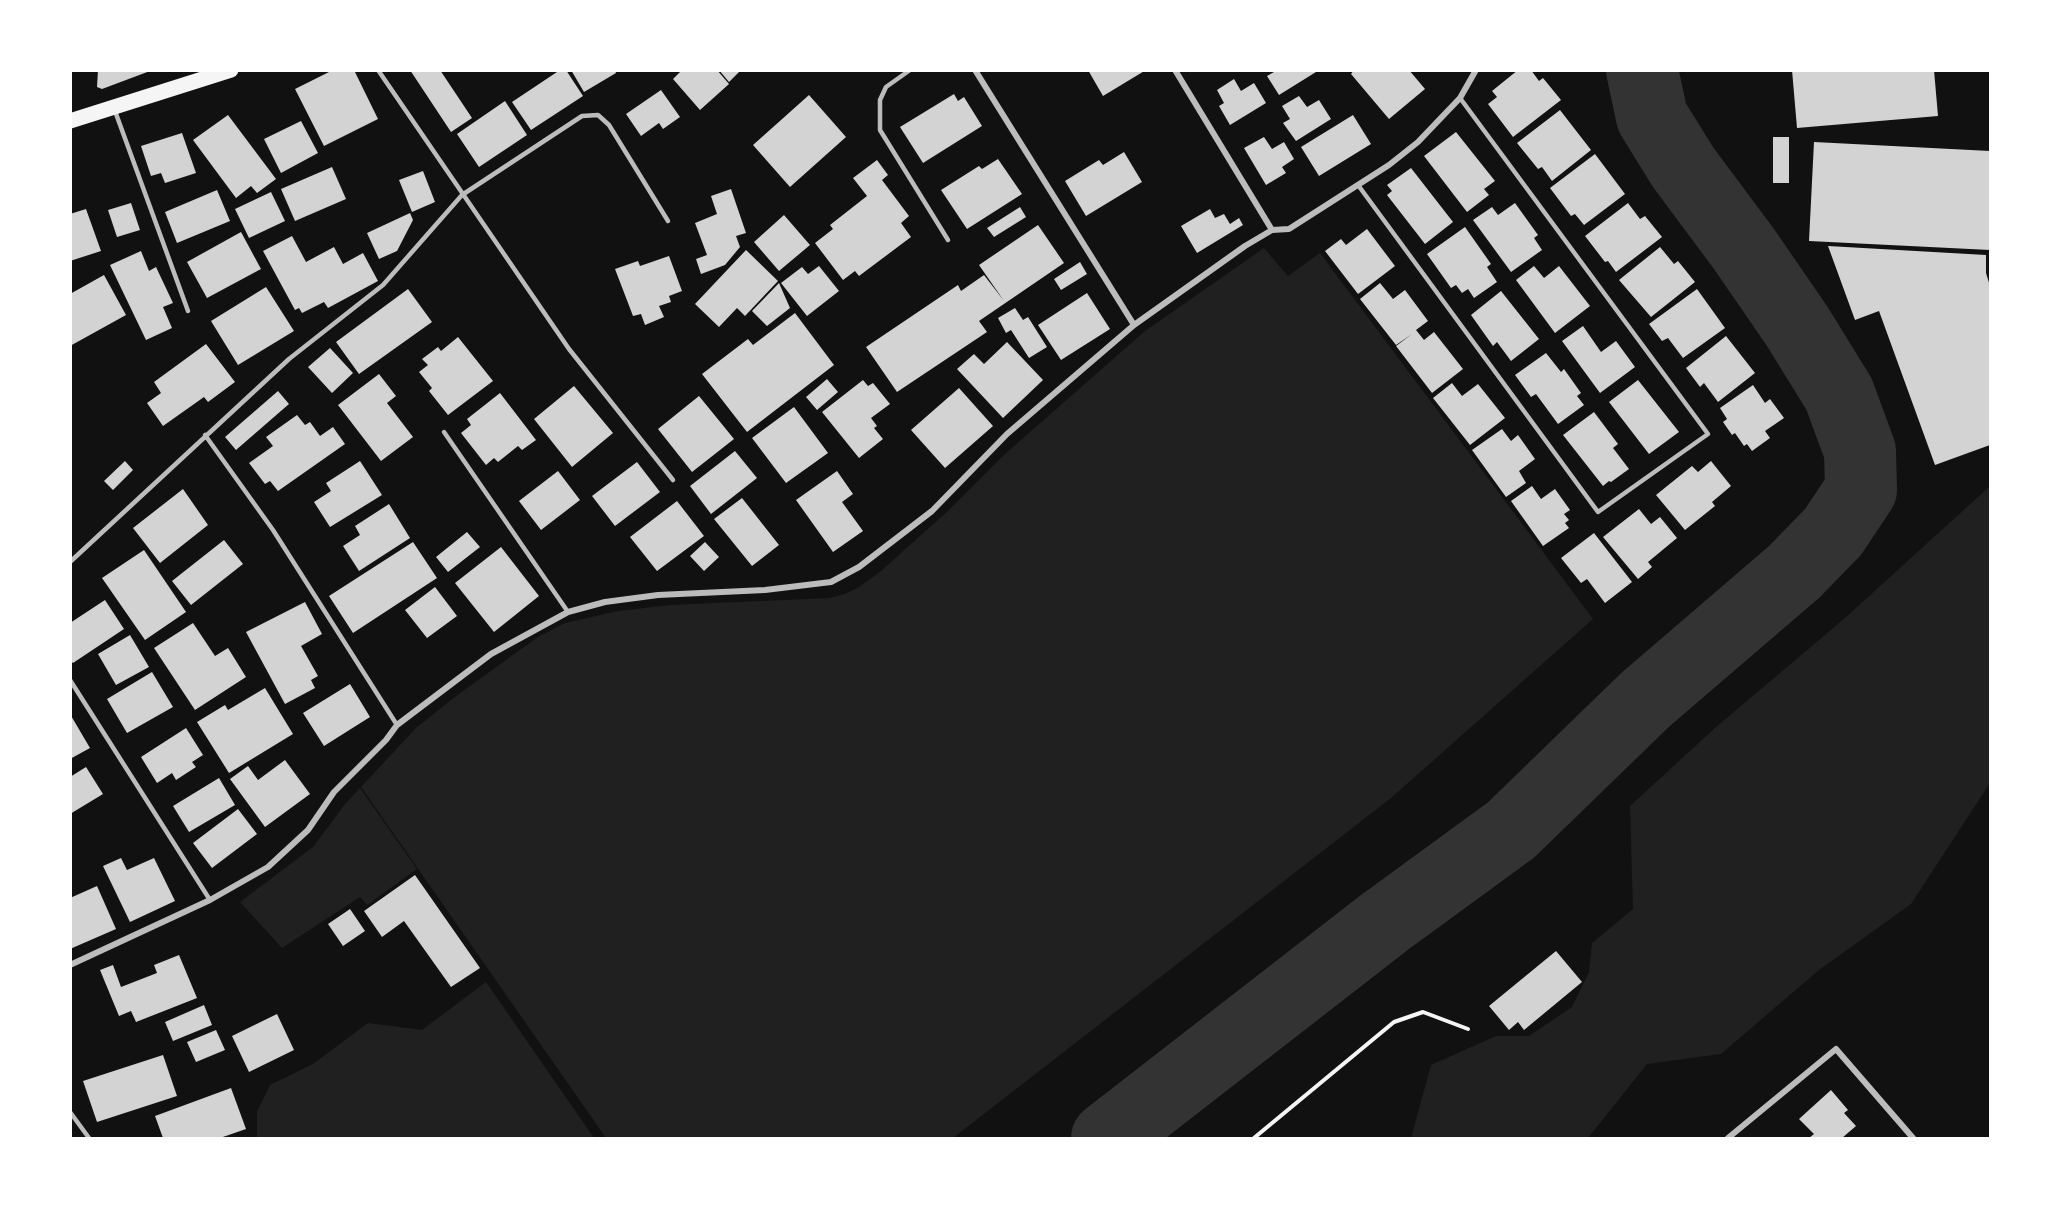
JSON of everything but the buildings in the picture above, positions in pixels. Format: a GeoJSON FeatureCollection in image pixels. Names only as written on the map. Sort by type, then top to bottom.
{"type":"FeatureCollection","features":[{"type":"Feature","properties":{"kind":"main road"},"geometry":{"type":"LineString","coordinates":[[70,121],[231,70]]}},
{"type":"Feature","properties":{"kind":"street"},"geometry":{"type":"LineString","coordinates":[[975,70],[1134,325]]}},
{"type":"Feature","properties":{"kind":"street"},"geometry":{"type":"LineString","coordinates":[[1176,70],[1272,230]]}},
{"type":"Feature","properties":{"kind":"street"},"geometry":{"type":"LineString","coordinates":[[70,965],[210,900],[267,867],[308,830],[334,792],[397,726],[491,654],[568,612],[605,602],[657,595],[765,590],[831,582],[859,567],[932,510],[1007,434],[1134,325],[1245,246],[1272,230],[1289,229],[1358,185],[1418,142],[1460,98],[1476,70]]}},
{"type":"Feature","properties":{"kind":"street"},"geometry":{"type":"LineString","coordinates":[[1728,1138],[1836,1049],[1913,1138]]}},
{"type":"Feature","properties":{"kind":"lane"},"geometry":{"type":"LineString","coordinates":[[378,70],[569,349],[673,480]]}},
{"type":"Feature","properties":{"kind":"lane"},"geometry":{"type":"LineString","coordinates":[[910,70],[886,87],[879,107],[880,130],[948,240]]}},
{"type":"Feature","properties":{"kind":"lane"},"geometry":{"type":"LineString","coordinates":[[1358,185],[1598,512],[1708,434],[1460,98]]}},
{"type":"Feature","properties":{"kind":"lane"},"geometry":{"type":"LineString","coordinates":[[114,108],[188,311]]}},
{"type":"Feature","properties":{"kind":"lane"},"geometry":{"type":"LineString","coordinates":[[70,562],[289,358],[383,285],[462,195],[582,116],[598,115],[609,125],[668,220]]}},
{"type":"Feature","properties":{"kind":"lane"},"geometry":{"type":"LineString","coordinates":[[444,432],[568,612]]}},
{"type":"Feature","properties":{"kind":"lane"},"geometry":{"type":"LineString","coordinates":[[205,435],[273,530],[397,726]]}},
{"type":"Feature","properties":{"kind":"lane"},"geometry":{"type":"LineString","coordinates":[[70,680],[210,900]]}},
{"type":"Feature","properties":{"kind":"lane"},"geometry":{"type":"LineString","coordinates":[[70,1112],[89,1138]]}},
{"type":"Feature","properties":{"kind":"path"},"geometry":{"type":"LineString","coordinates":[[1254,1138],[1394,1022],[1423,1012],[1468,1029]]}},
{"type":"Feature","properties":{"kind":"shaded area"},"geometry":{"type":"Polygon","coordinates":[[[1264,248],[1288,276],[1320,253],[1593,619],[1391,798],[953,1138],[606,1138],[361,787],[416,728],[538,637],[565,623],[618,611],[670,605],[830,598],[859,587],[881,571],[949,510],[1005,454],[1145,331],[1264,248]]]}},
{"type":"Feature","properties":{"kind":"shaded area"},"geometry":{"type":"Polygon","coordinates":[[[1990,486],[1990,783],[1911,904],[1819,970],[1721,1054],[1647,1064],[1588,1138],[1411,1138],[1431,1065],[1496,1036],[1529,1036],[1572,1007],[1589,972],[1592,943],[1633,909],[1630,806],[1716,727],[1845,618],[1990,486]]]}},
{"type":"Feature","properties":{"kind":"shaded area"},"geometry":{"type":"Polygon","coordinates":[[[360,788],[417,869],[367,905],[360,897],[282,948],[240,902],[313,847],[360,788]]]}},
{"type":"Feature","properties":{"kind":"shaded area"},"geometry":{"type":"Polygon","coordinates":[[[486,982],[594,1138],[257,1138],[257,1112],[270,1085],[313,1064],[368,1023],[422,1030],[486,982]]]}},
{"type":"Feature","properties":{"kind":"waterway"},"geometry":{"type":"LineString","coordinates":[[1107,1138],[1385,922],[1511,830],[1645,700],[1794,572],[1833,532],[1861,490],[1860,451],[1839,394],[1797,326],[1683,167],[1652,117],[1642,70]]}}]}
